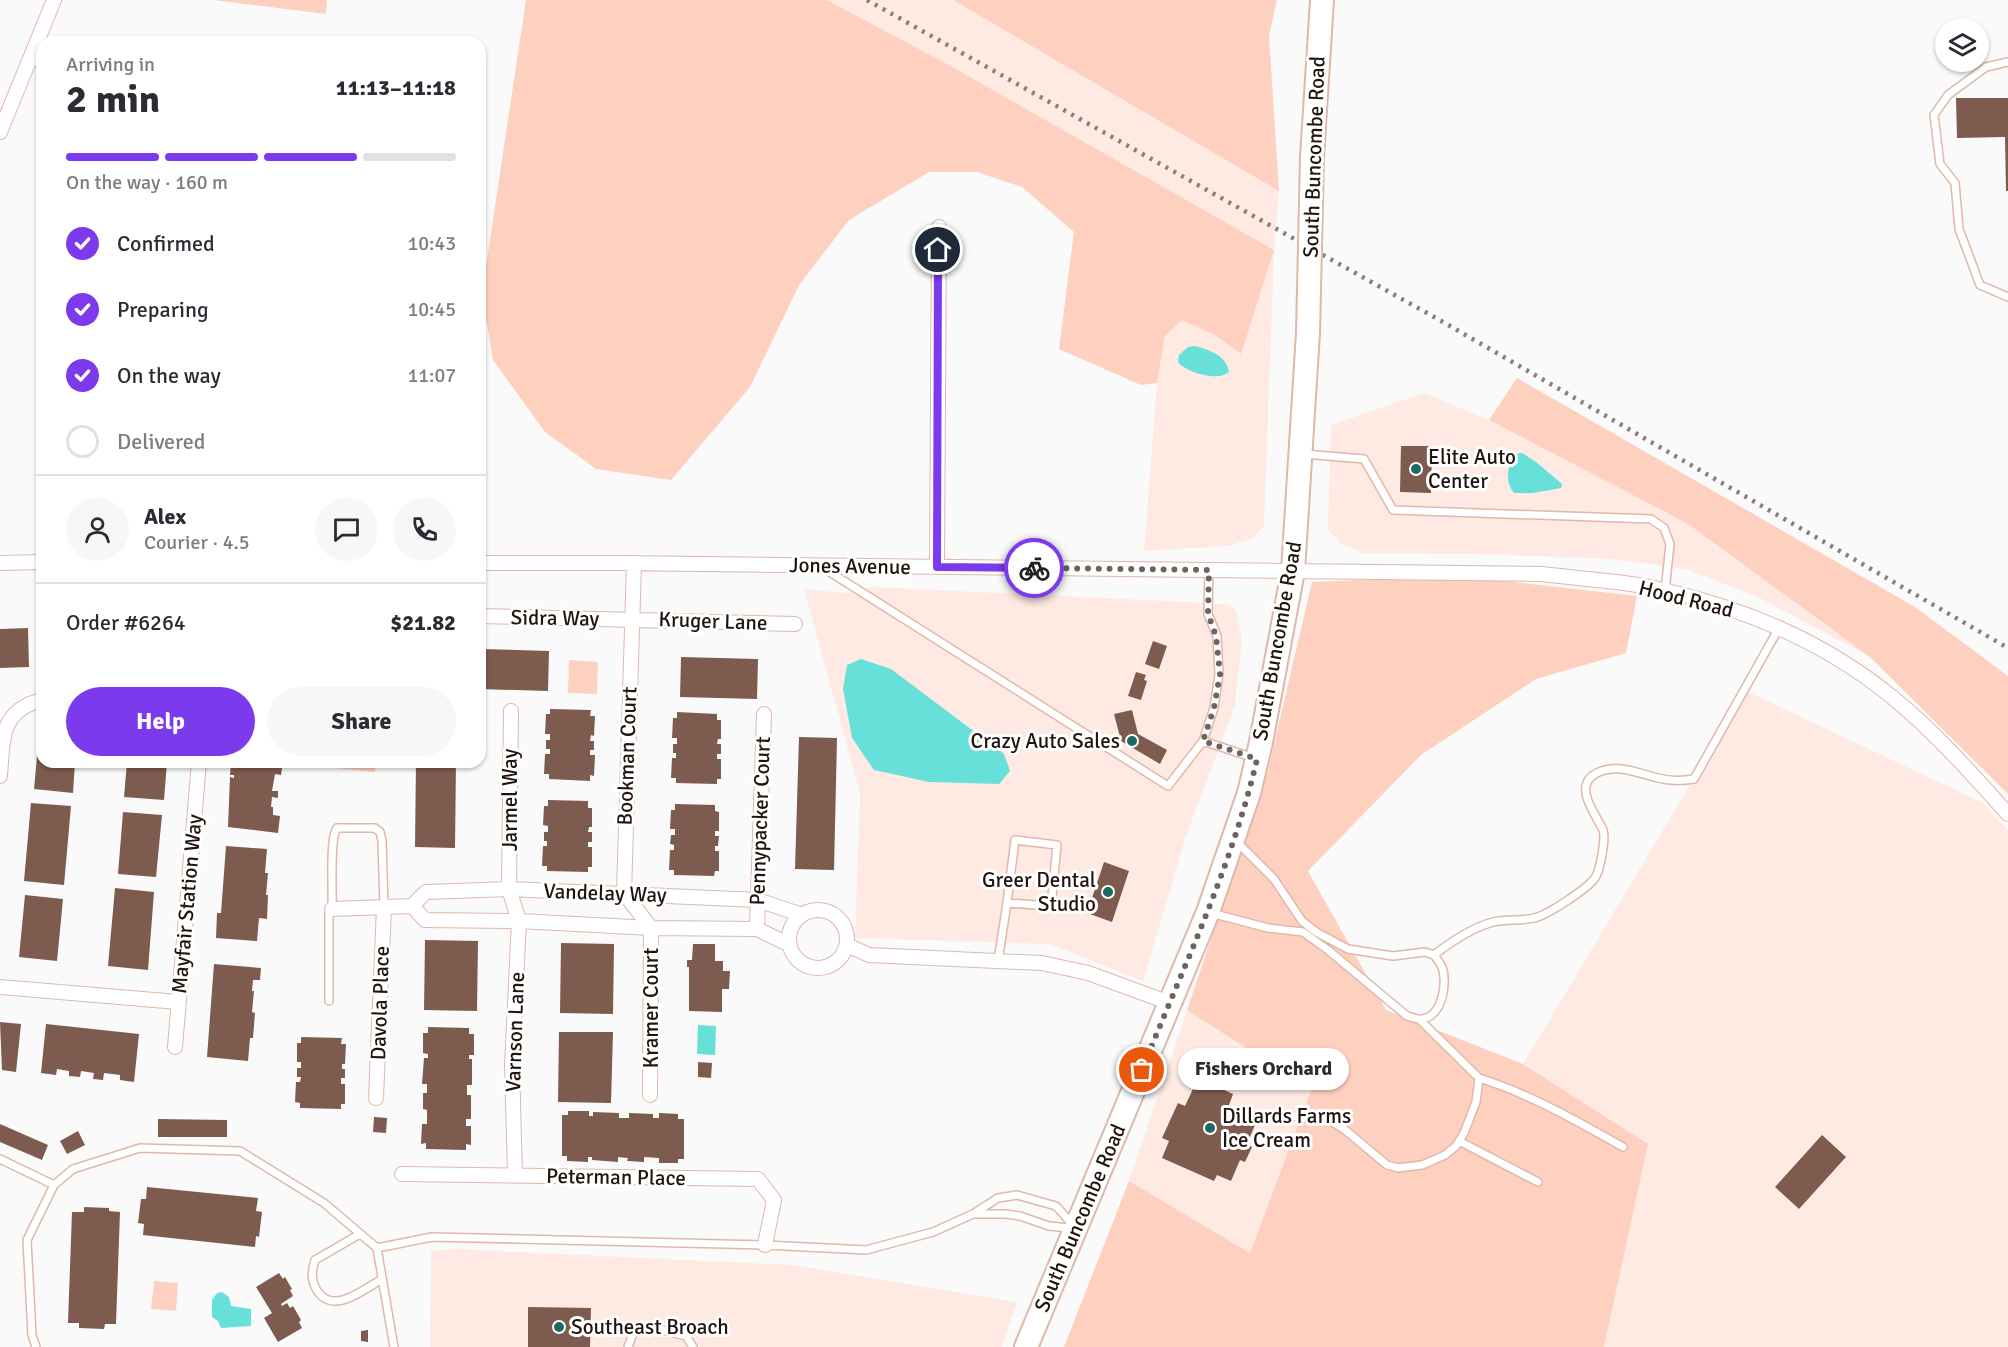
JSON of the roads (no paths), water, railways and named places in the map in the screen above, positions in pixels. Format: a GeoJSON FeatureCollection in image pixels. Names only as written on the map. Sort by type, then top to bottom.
{"type":"FeatureCollection","features":[{"type":"Feature","properties":{"kind":"main road","name":"South Buncombe Road"},"geometry":{"type":"LineString","coordinates":[[1026,1347],[1208,912],[1249,793],[1257,759],[1293,570],[1308,333],[1312,158],[1322,0]]}},
{"type":"Feature","properties":{"kind":"street"},"geometry":{"type":"LineString","coordinates":[[44,36],[54,0]]}},
{"type":"Feature","properties":{"kind":"street"},"geometry":{"type":"LineString","coordinates":[[0,132],[36,63]]}},
{"type":"Feature","properties":{"kind":"street"},"geometry":{"type":"LineString","coordinates":[[937,567],[939,227]]}},
{"type":"Feature","properties":{"kind":"street"},"geometry":{"type":"LineString","coordinates":[[0,562],[36,562]]}},
{"type":"Feature","properties":{"kind":"street","name":"Jones Avenue"},"geometry":{"type":"LineString","coordinates":[[486,563],[1293,570]]}},
{"type":"Feature","properties":{"kind":"street","name":"Bookman Court"},"geometry":{"type":"LineString","coordinates":[[624,893],[634,563]]}},
{"type":"Feature","properties":{"kind":"street","name":"Hood Road"},"geometry":{"type":"LineString","coordinates":[[1293,570],[1540,574],[1665,591],[1723,606],[1797,636],[1850,667],[1892,697],[1935,734],[2008,814]]}},
{"type":"Feature","properties":{"kind":"street","name":"Sidra Way"},"geometry":{"type":"LineString","coordinates":[[486,616],[631,619]]}},
{"type":"Feature","properties":{"kind":"street","name":"Kruger Lane"},"geometry":{"type":"LineString","coordinates":[[631,619],[795,624]]}},
{"type":"Feature","properties":{"kind":"street"},"geometry":{"type":"LineString","coordinates":[[0,776],[4,728],[12,716],[26,704],[36,702]]}},
{"type":"Feature","properties":{"kind":"street","name":"Jarmel Way"},"geometry":{"type":"LineString","coordinates":[[509,890],[511,711]]}},
{"type":"Feature","properties":{"kind":"street","name":"Pennypacker Court"},"geometry":{"type":"LineString","coordinates":[[757,929],[764,714]]}},
{"type":"Feature","properties":{"kind":"street","name":"Mayfair Station Way"},"geometry":{"type":"LineString","coordinates":[[175,1047],[198,768]]}},
{"type":"Feature","properties":{"kind":"street","name":"Vandelay Way"},"geometry":{"type":"LineString","coordinates":[[333,909],[412,906],[426,892],[509,890],[758,900],[802,915]]}},
{"type":"Feature","properties":{"kind":"street","name":"Varnson Lane"},"geometry":{"type":"LineString","coordinates":[[509,890],[519,921],[512,1066],[515,1176]]}},
{"type":"Feature","properties":{"kind":"street","name":"Kramer Court"},"geometry":{"type":"LineString","coordinates":[[624,893],[651,928],[650,1095]]}},
{"type":"Feature","properties":{"kind":"street","name":"Vandelay Way"},"geometry":{"type":"LineString","coordinates":[[412,906],[425,920],[519,921],[651,928],[757,929],[790,945]]}},
{"type":"Feature","properties":{"kind":"street","name":"Davola Place"},"geometry":{"type":"LineString","coordinates":[[376,1098],[384,908]]}},
{"type":"Feature","properties":{"kind":"street"},"geometry":{"type":"LineString","coordinates":[[821,910],[838,918],[844,926],[847,945],[836,962],[818,968],[808,966],[793,954],[790,945],[791,928],[802,915],[821,910]]}},
{"type":"Feature","properties":{"kind":"street"},"geometry":{"type":"LineString","coordinates":[[847,945],[869,955],[1042,963],[1088,973],[1170,1003]]}},
{"type":"Feature","properties":{"kind":"street"},"geometry":{"type":"LineString","coordinates":[[0,987],[178,1002]]}},
{"type":"Feature","properties":{"kind":"street","name":"Peterman Place"},"geometry":{"type":"LineString","coordinates":[[402,1174],[758,1179],[774,1200],[765,1245]]}},
{"type":"Feature","properties":{"kind":"lane"},"geometry":{"type":"LineString","coordinates":[[2008,62],[1986,67],[1948,95],[1934,115],[1940,164],[1955,183],[1959,229],[1980,285],[2008,297]]}},
{"type":"Feature","properties":{"kind":"lane"},"geometry":{"type":"LineString","coordinates":[[1301,453],[1364,459],[1393,510],[1651,519],[1664,528],[1670,544],[1665,591]]}},
{"type":"Feature","properties":{"kind":"lane"},"geometry":{"type":"LineString","coordinates":[[821,566],[1168,786],[1203,741],[1214,708],[1220,674],[1216,636],[1208,614],[1209,570]]}},
{"type":"Feature","properties":{"kind":"lane"},"geometry":{"type":"LineString","coordinates":[[1434,955],[1462,934],[1493,922],[1536,918],[1575,895],[1596,878],[1603,850],[1604,832],[1588,799],[1586,787],[1591,777],[1606,770],[1626,769],[1660,778],[1681,781],[1694,779],[1779,627]]}},
{"type":"Feature","properties":{"kind":"lane"},"geometry":{"type":"LineString","coordinates":[[1203,741],[1257,759]]}},
{"type":"Feature","properties":{"kind":"lane"},"geometry":{"type":"LineString","coordinates":[[329,1001],[329,912],[333,909],[333,842],[337,828],[375,828],[380,832],[384,908]]}},
{"type":"Feature","properties":{"kind":"lane"},"geometry":{"type":"LineString","coordinates":[[1234,839],[1274,879],[1313,935],[1407,1016],[1420,1020],[1479,1078],[1502,1085],[1571,1118],[1623,1147]]}},
{"type":"Feature","properties":{"kind":"lane"},"geometry":{"type":"LineString","coordinates":[[998,961],[1016,840],[1057,845],[1051,906],[1007,903]]}},
{"type":"Feature","properties":{"kind":"lane"},"geometry":{"type":"LineString","coordinates":[[1208,912],[1268,928],[1303,932],[1348,949],[1393,956],[1425,952],[1434,955],[1443,968],[1439,1009],[1430,1017],[1420,1020]]}},
{"type":"Feature","properties":{"kind":"lane"},"geometry":{"type":"LineString","coordinates":[[1282,1114],[1304,1118],[1324,1117],[1344,1129],[1387,1165],[1398,1168],[1422,1165],[1445,1155],[1459,1141],[1476,1102],[1479,1078]]}},
{"type":"Feature","properties":{"kind":"lane"},"geometry":{"type":"LineString","coordinates":[[1459,1141],[1538,1182]]}},
{"type":"Feature","properties":{"kind":"lane"},"geometry":{"type":"LineString","coordinates":[[36,1347],[32,1335],[27,1240],[54,1185],[73,1169],[140,1148],[240,1151],[324,1203],[377,1248],[394,1347]]}},
{"type":"Feature","properties":{"kind":"lane"},"geometry":{"type":"LineString","coordinates":[[0,1159],[54,1185]]}},
{"type":"Feature","properties":{"kind":"lane"},"geometry":{"type":"LineString","coordinates":[[377,1248],[432,1237],[765,1245],[866,1250],[933,1232],[973,1214],[998,1198],[1017,1195],[1056,1206],[1076,1229]]}},
{"type":"Feature","properties":{"kind":"lane"},"geometry":{"type":"LineString","coordinates":[[973,1214],[1020,1216],[1048,1226],[1076,1229]]}},
{"type":"Feature","properties":{"kind":"lane"},"geometry":{"type":"LineString","coordinates":[[360,1234],[315,1260],[311,1272],[313,1284],[321,1296],[333,1302],[347,1300],[382,1279]]}},
{"type":"Feature","properties":{"kind":"lane"},"geometry":{"type":"LineString","coordinates":[[627,1347],[634,1331],[662,1330],[686,1336],[693,1347]]}},
{"type":"Feature","properties":{"kind":"water"},"geometry":{"type":"Polygon","coordinates":[[[1195,346],[1221,358],[1228,366],[1229,372],[1221,376],[1209,376],[1191,371],[1181,365],[1178,362],[1179,355],[1188,347],[1195,346]]]}},
{"type":"Feature","properties":{"kind":"water"},"geometry":{"type":"Polygon","coordinates":[[[1522,453],[1562,484],[1561,488],[1533,493],[1514,493],[1509,484],[1509,469],[1514,454],[1522,453]]]}},
{"type":"Feature","properties":{"kind":"water"},"geometry":{"type":"Polygon","coordinates":[[[861,659],[891,669],[1004,754],[1010,771],[999,784],[929,782],[874,770],[852,738],[843,689],[847,665],[861,659]]]}},
{"type":"Feature","properties":{"kind":"water"},"geometry":{"type":"Polygon","coordinates":[[[698,1025],[716,1026],[715,1055],[697,1054],[698,1025]]]}},
{"type":"Feature","properties":{"kind":"water"},"geometry":{"type":"Polygon","coordinates":[[[222,1292],[229,1297],[231,1306],[251,1309],[251,1326],[221,1328],[218,1321],[212,1317],[212,1300],[217,1293],[222,1292]]]}},
{"type":"Feature","properties":{"kind":"railway"},"geometry":{"type":"LineString","coordinates":[[867,0],[1443,322],[2008,648]]}},
{"type":"Feature","properties":{"kind":"place","name":"Elite Auto Center"},"geometry":{"type":"Point","coordinates":[1416,469]}},
{"type":"Feature","properties":{"kind":"place","name":"Crazy Auto Sales"},"geometry":{"type":"Point","coordinates":[1132,741]}},
{"type":"Feature","properties":{"kind":"place","name":"Greer Dental Studio"},"geometry":{"type":"Point","coordinates":[1108,892]}},
{"type":"Feature","properties":{"kind":"place","name":"Fishers Orchard"},"geometry":{"type":"Point","coordinates":[1142,1070]}},
{"type":"Feature","properties":{"kind":"place","name":"Dillards Farms Ice Cream"},"geometry":{"type":"Point","coordinates":[1210,1128]}},
{"type":"Feature","properties":{"kind":"place","name":"Southeast Broach"},"geometry":{"type":"Point","coordinates":[559,1327]}}]}
